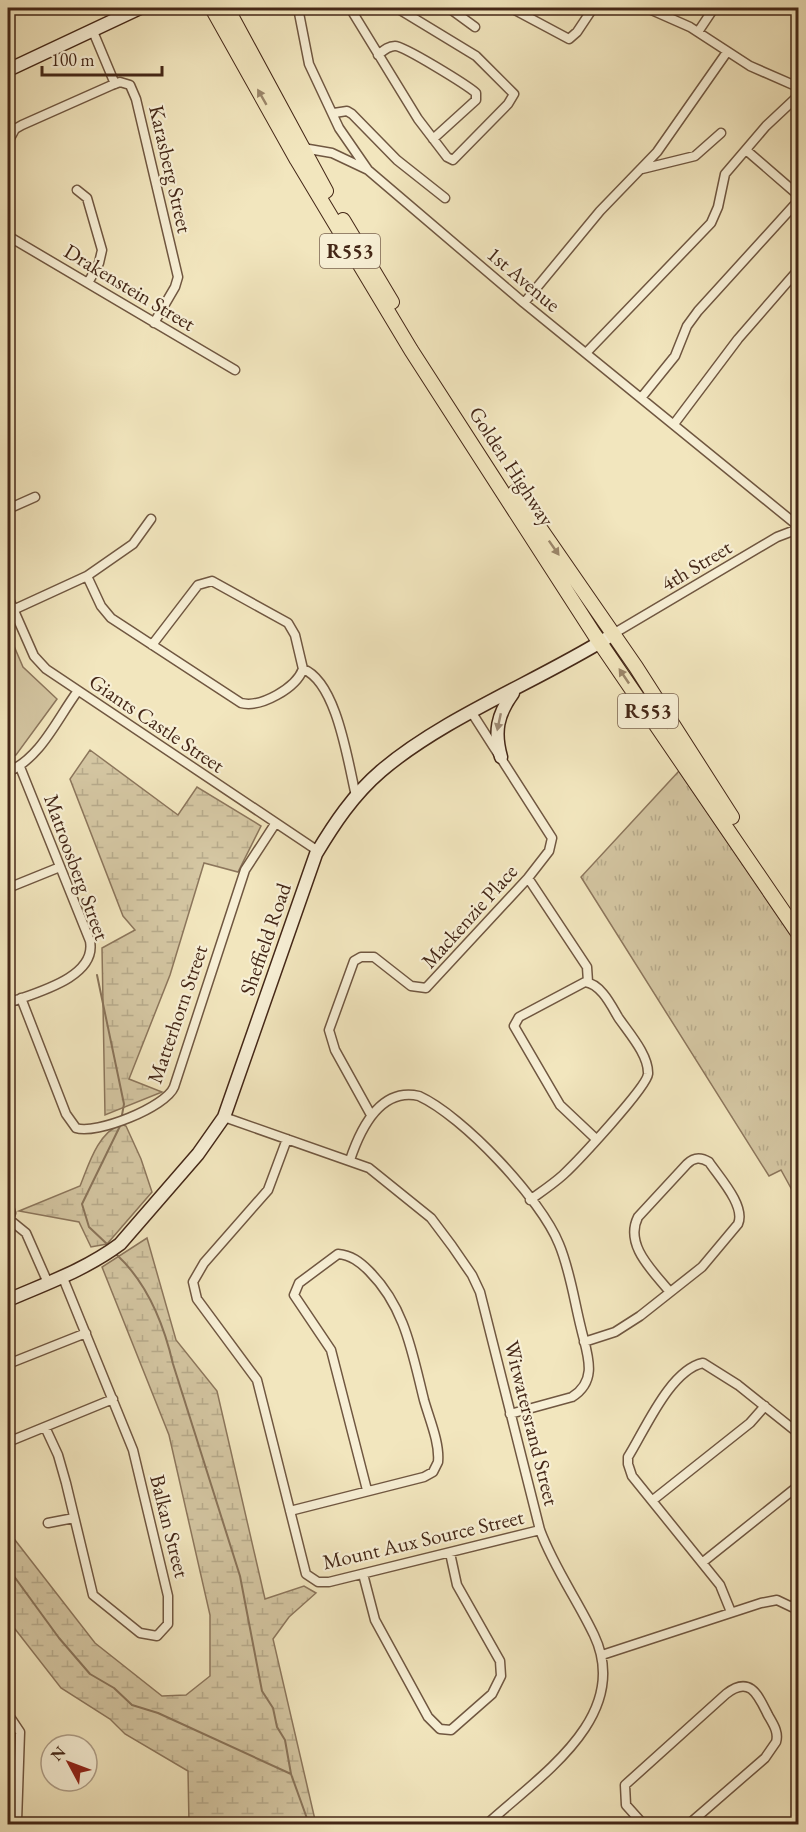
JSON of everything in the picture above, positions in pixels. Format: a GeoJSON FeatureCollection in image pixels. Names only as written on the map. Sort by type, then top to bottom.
{"type":"FeatureCollection","features":[{"type":"Feature","properties":{"kind":"main road","name":"Golden Highway"},"geometry":{"type":"LineString","coordinates":[[212,8],[365,274],[600,642],[798,933]]}},
{"type":"Feature","properties":{"kind":"main road","name":"Golden Highway"},"geometry":{"type":"LineString","coordinates":[[227,8],[332,202],[418,345],[613,634],[798,916]]}},
{"type":"Feature","properties":{"kind":"street"},"geometry":{"type":"LineString","coordinates":[[8,70],[140,8]]}},
{"type":"Feature","properties":{"kind":"street","name":"1st Avenue"},"geometry":{"type":"LineString","coordinates":[[298,8],[309,64],[334,113],[339,128],[368,170],[524,303],[798,527]]}},
{"type":"Feature","properties":{"kind":"street"},"geometry":{"type":"LineString","coordinates":[[350,8],[433,139],[447,157],[453,160],[508,104],[514,94],[476,57],[397,8]]}},
{"type":"Feature","properties":{"kind":"street"},"geometry":{"type":"LineString","coordinates":[[449,8],[475,27]]}},
{"type":"Feature","properties":{"kind":"street"},"geometry":{"type":"LineString","coordinates":[[511,8],[569,39],[577,33],[590,8]]}},
{"type":"Feature","properties":{"kind":"street"},"geometry":{"type":"LineString","coordinates":[[650,8],[698,32],[750,66],[798,87]]}},
{"type":"Feature","properties":{"kind":"street"},"geometry":{"type":"LineString","coordinates":[[698,32],[714,8]]}},
{"type":"Feature","properties":{"kind":"street"},"geometry":{"type":"LineString","coordinates":[[8,142],[15,129],[22,124],[115,84],[92,29]]}},
{"type":"Feature","properties":{"kind":"street"},"geometry":{"type":"LineString","coordinates":[[378,55],[387,48],[398,46],[448,73],[476,93],[476,100],[433,139]]}},
{"type":"Feature","properties":{"kind":"street"},"geometry":{"type":"LineString","coordinates":[[524,303],[600,211],[657,153],[727,52]]}},
{"type":"Feature","properties":{"kind":"street","name":"Karasberg Street"},"geometry":{"type":"LineString","coordinates":[[115,84],[126,83],[133,89],[178,277],[175,287],[154,323]]}},
{"type":"Feature","properties":{"kind":"street"},"geometry":{"type":"LineString","coordinates":[[586,353],[711,223],[718,207],[722,178],[766,126],[798,96]]}},
{"type":"Feature","properties":{"kind":"street"},"geometry":{"type":"LineString","coordinates":[[334,113],[346,111],[352,114],[397,160],[446,198]]}},
{"type":"Feature","properties":{"kind":"street"},"geometry":{"type":"LineString","coordinates":[[642,169],[695,156],[721,133]]}},
{"type":"Feature","properties":{"kind":"street"},"geometry":{"type":"LineString","coordinates":[[303,148],[332,153],[368,170]]}},
{"type":"Feature","properties":{"kind":"street"},"geometry":{"type":"LineString","coordinates":[[746,150],[798,195]]}},
{"type":"Feature","properties":{"kind":"street"},"geometry":{"type":"LineString","coordinates":[[77,190],[87,198],[102,250],[99,263],[88,283]]}},
{"type":"Feature","properties":{"kind":"street"},"geometry":{"type":"LineString","coordinates":[[641,398],[675,356],[687,326],[698,310],[798,201]]}},
{"type":"Feature","properties":{"kind":"street","name":"Drakenstein Street"},"geometry":{"type":"LineString","coordinates":[[8,236],[235,370]]}},
{"type":"Feature","properties":{"kind":"street"},"geometry":{"type":"LineString","coordinates":[[674,424],[738,339],[798,270]]}},
{"type":"Feature","properties":{"kind":"street"},"geometry":{"type":"LineString","coordinates":[[8,508],[36,497]]}},
{"type":"Feature","properties":{"kind":"street"},"geometry":{"type":"LineString","coordinates":[[13,610],[87,576],[133,544],[151,519]]}},
{"type":"Feature","properties":{"kind":"street","name":"4th Street"},"geometry":{"type":"LineString","coordinates":[[613,634],[777,537],[798,527]]}},
{"type":"Feature","properties":{"kind":"street"},"geometry":{"type":"LineString","coordinates":[[87,576],[101,606],[111,618],[233,699],[248,705],[263,701],[296,682],[303,669],[295,635],[288,623],[212,581],[198,585],[152,645]]}},
{"type":"Feature","properties":{"kind":"street","name":"Giants Castle Street"},"geometry":{"type":"LineString","coordinates":[[8,597],[34,656],[46,669],[77,692],[318,851]]}},
{"type":"Feature","properties":{"kind":"street","name":"Sheffield Road"},"geometry":{"type":"LineString","coordinates":[[8,1299],[63,1278],[103,1257],[120,1244],[198,1154],[224,1117],[298,901],[318,851],[356,796],[392,763],[472,713],[613,634]]}},
{"type":"Feature","properties":{"kind":"street"},"geometry":{"type":"LineString","coordinates":[[303,669],[314,674],[327,692],[356,796]]}},
{"type":"Feature","properties":{"kind":"street"},"geometry":{"type":"LineString","coordinates":[[501,757],[497,735],[498,717],[515,690]]}},
{"type":"Feature","properties":{"kind":"street"},"geometry":{"type":"LineString","coordinates":[[8,772],[20,767],[40,748],[77,692]]}},
{"type":"Feature","properties":{"kind":"street","name":"Mackenzie Place"},"geometry":{"type":"LineString","coordinates":[[371,1115],[335,1050],[329,1030],[354,962],[361,957],[374,957],[411,986],[426,988],[528,878],[549,851],[552,837],[472,713]]}},
{"type":"Feature","properties":{"kind":"street","name":"Matroosberg Street"},"geometry":{"type":"LineString","coordinates":[[8,1003],[71,977],[89,961],[90,941],[20,767]]}},
{"type":"Feature","properties":{"kind":"street","name":"Matterhorn Street"},"geometry":{"type":"LineString","coordinates":[[21,998],[66,1114],[76,1128],[91,1131],[164,1101],[174,1087],[245,870],[275,824]]}},
{"type":"Feature","properties":{"kind":"street"},"geometry":{"type":"LineString","coordinates":[[8,888],[60,867]]}},
{"type":"Feature","properties":{"kind":"street"},"geometry":{"type":"LineString","coordinates":[[528,878],[587,967],[588,982]]}},
{"type":"Feature","properties":{"kind":"street"},"geometry":{"type":"LineString","coordinates":[[530,1200],[564,1174],[645,1083],[648,1072],[645,1060],[609,1003],[598,988],[588,982]]}},
{"type":"Feature","properties":{"kind":"street"},"geometry":{"type":"LineString","coordinates":[[588,982],[534,1008],[519,1017],[514,1026],[560,1105],[596,1138]]}},
{"type":"Feature","properties":{"kind":"street"},"geometry":{"type":"LineString","coordinates":[[350,1160],[362,1127],[371,1115],[388,1103],[405,1096],[423,1098],[498,1157],[559,1244],[591,1370],[586,1386],[572,1397],[510,1414]]}},
{"type":"Feature","properties":{"kind":"street","name":"Witwatersrand Street"},"geometry":{"type":"LineString","coordinates":[[224,1117],[369,1168],[431,1218],[472,1275],[488,1321],[540,1530],[547,1550],[602,1655],[600,1698],[582,1736],[487,1824]]}},
{"type":"Feature","properties":{"kind":"street","name":"Mount Aux Source Street"},"geometry":{"type":"LineString","coordinates":[[287,1139],[267,1190],[200,1269],[193,1282],[197,1299],[257,1380],[302,1561],[309,1577],[318,1582],[330,1582],[540,1530]]}},
{"type":"Feature","properties":{"kind":"street"},"geometry":{"type":"LineString","coordinates":[[585,1342],[623,1328],[702,1267],[740,1220],[736,1204],[709,1162],[702,1159],[691,1160],[687,1164],[638,1217],[634,1228],[640,1255],[669,1291]]}},
{"type":"Feature","properties":{"kind":"street"},"geometry":{"type":"LineString","coordinates":[[8,1203],[9,1222],[26,1233],[48,1283]]}},
{"type":"Feature","properties":{"kind":"street"},"geometry":{"type":"LineString","coordinates":[[290,1511],[424,1477],[433,1472],[438,1458],[408,1336],[398,1309],[381,1284],[366,1268],[353,1258],[338,1254],[299,1282],[294,1292],[297,1302],[331,1350],[367,1490]]}},
{"type":"Feature","properties":{"kind":"street","name":"Balkan Street"},"geometry":{"type":"LineString","coordinates":[[45,1427],[58,1455],[93,1595],[140,1633],[152,1636],[161,1633],[168,1624],[168,1596],[133,1450],[63,1278]]}},
{"type":"Feature","properties":{"kind":"street"},"geometry":{"type":"LineString","coordinates":[[8,1364],[86,1333]]}},
{"type":"Feature","properties":{"kind":"street"},"geometry":{"type":"LineString","coordinates":[[731,1612],[720,1585],[630,1471],[628,1457],[673,1383],[697,1364],[708,1364],[798,1433]]}},
{"type":"Feature","properties":{"kind":"street"},"geometry":{"type":"LineString","coordinates":[[8,1442],[113,1400]]}},
{"type":"Feature","properties":{"kind":"street"},"geometry":{"type":"LineString","coordinates":[[653,1500],[744,1427],[765,1406]]}},
{"type":"Feature","properties":{"kind":"street"},"geometry":{"type":"LineString","coordinates":[[703,1562],[798,1486]]}},
{"type":"Feature","properties":{"kind":"street"},"geometry":{"type":"LineString","coordinates":[[48,1523],[74,1518]]}},
{"type":"Feature","properties":{"kind":"street"},"geometry":{"type":"LineString","coordinates":[[363,1574],[375,1620],[428,1717],[436,1726],[451,1730],[492,1694],[501,1676],[500,1661],[457,1585],[450,1552]]}},
{"type":"Feature","properties":{"kind":"street"},"geometry":{"type":"LineString","coordinates":[[602,1655],[731,1612],[777,1600],[797,1605]]}},
{"type":"Feature","properties":{"kind":"street"},"geometry":{"type":"LineString","coordinates":[[643,1824],[626,1804],[625,1785],[726,1694],[737,1687],[747,1686],[758,1695],[775,1728],[776,1742],[765,1758],[689,1824]]}},
{"type":"Feature","properties":{"kind":"street"},"geometry":{"type":"LineString","coordinates":[[8,1714],[20,1732],[17,1822]]}},
{"type":"Feature","properties":{"kind":"street"},"geometry":{"type":"LineString","coordinates":[[8,1822],[53,1824]]}},
{"type":"Feature","properties":{"kind":"green space"},"geometry":{"type":"Polygon","coordinates":[[[8,632],[23,667],[57,699],[16,755],[8,759],[8,632]]]}},
{"type":"Feature","properties":{"kind":"green space"},"geometry":{"type":"Polygon","coordinates":[[[90,750],[178,815],[197,787],[261,826],[238,872],[204,863],[170,975],[129,1079],[162,1092],[105,1115],[102,948],[135,930],[123,916],[70,779],[90,750]]]}},
{"type":"Feature","properties":{"kind":"green space"},"geometry":{"type":"Polygon","coordinates":[[[679,771],[798,946],[798,1201],[781,1170],[769,1176],[581,877],[679,771]]]}},
{"type":"Feature","properties":{"kind":"green space"},"geometry":{"type":"Polygon","coordinates":[[[121,1124],[126,1126],[141,1159],[152,1192],[107,1244],[91,1247],[79,1222],[19,1211],[80,1186],[100,1142],[121,1124]]]}},
{"type":"Feature","properties":{"kind":"green space"},"geometry":{"type":"Polygon","coordinates":[[[147,1238],[176,1340],[217,1391],[265,1599],[304,1586],[316,1593],[289,1617],[273,1639],[316,1824],[189,1824],[188,1771],[125,1734],[110,1719],[61,1688],[8,1620],[8,1531],[95,1643],[162,1696],[186,1695],[210,1676],[210,1615],[169,1435],[102,1267],[147,1238]]]}},
{"type":"Feature","properties":{"kind":"waterway"},"geometry":{"type":"LineString","coordinates":[[97,975],[124,1104],[122,1115]]}},
{"type":"Feature","properties":{"kind":"waterway"},"geometry":{"type":"LineString","coordinates":[[107,1244],[89,1227],[82,1204],[121,1124]]}},
{"type":"Feature","properties":{"kind":"waterway"},"geometry":{"type":"LineString","coordinates":[[117,1255],[128,1266],[146,1292],[165,1334],[240,1576],[262,1691],[273,1708],[277,1727],[285,1740],[291,1774]]}},
{"type":"Feature","properties":{"kind":"waterway"},"geometry":{"type":"LineString","coordinates":[[8,1568],[59,1638],[90,1674],[114,1688],[132,1705],[158,1713],[291,1774],[309,1824]]}}]}
